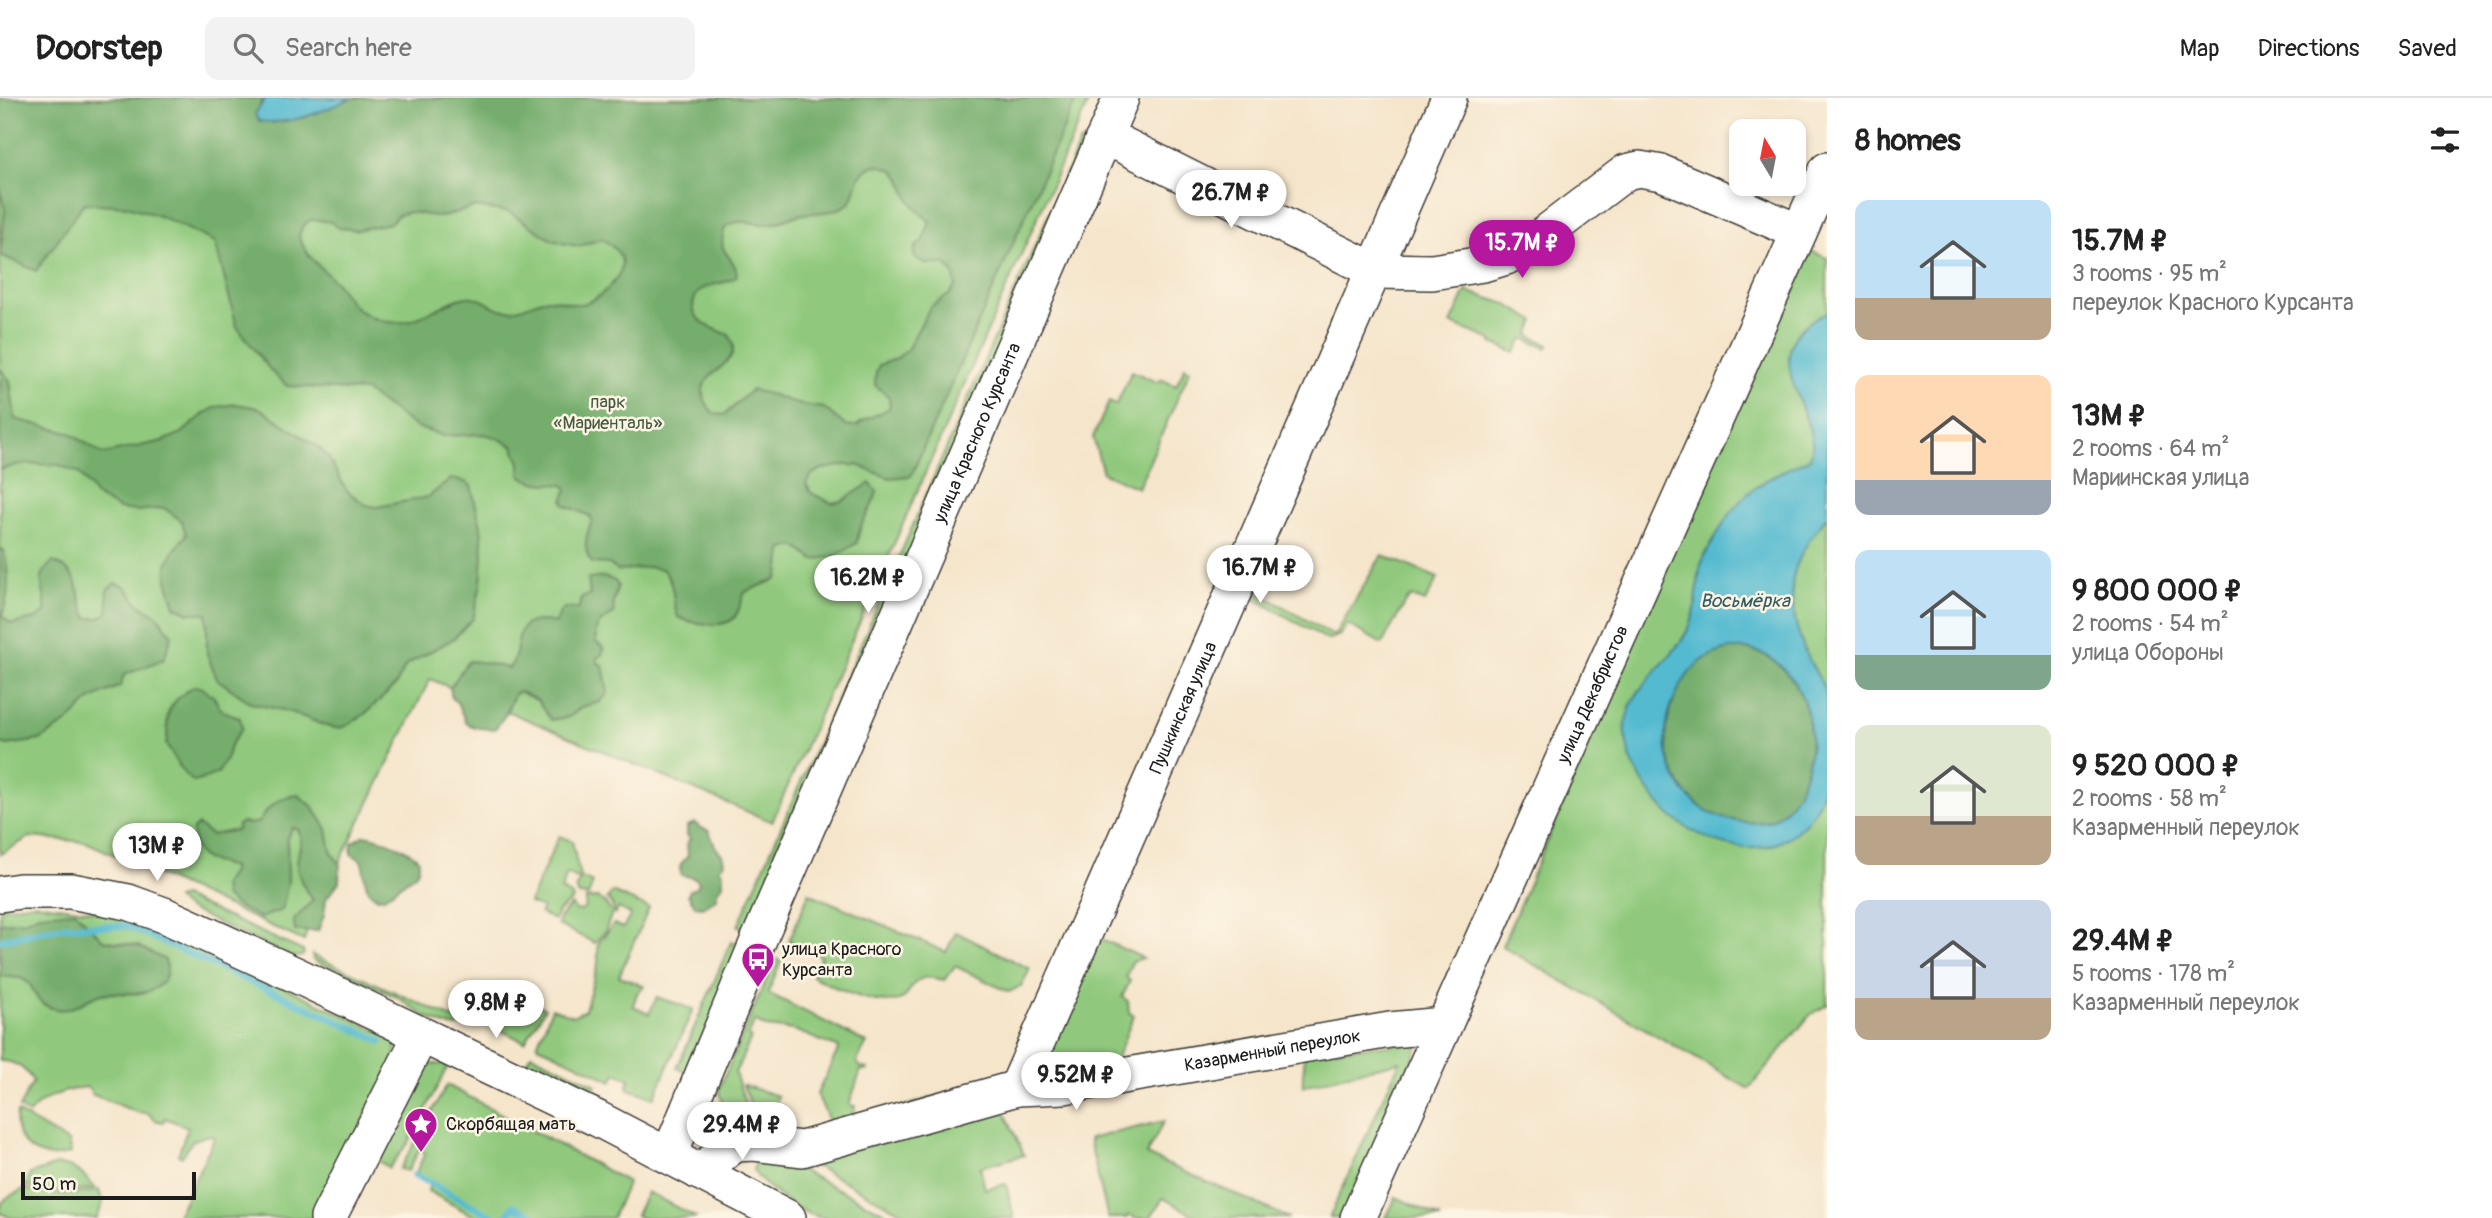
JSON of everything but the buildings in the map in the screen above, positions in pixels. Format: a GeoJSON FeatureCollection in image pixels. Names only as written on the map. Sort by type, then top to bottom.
{"type":"FeatureCollection","features":[{"type":"Feature","properties":{"kind":"street","name":"улица Красного Курсанта"},"geometry":{"type":"LineString","coordinates":[[684,1164],[751,958],[1121,98]]}},
{"type":"Feature","properties":{"kind":"street","name":"Пушкинская улица"},"geometry":{"type":"LineString","coordinates":[[1017,1088],[1449,98]]}},
{"type":"Feature","properties":{"kind":"street"},"geometry":{"type":"LineString","coordinates":[[1102,141],[1121,144],[1375,271],[1432,272],[1483,264],[1506,257],[1534,242],[1626,172],[1639,169],[1662,173],[1799,232]]}},
{"type":"Feature","properties":{"kind":"street","name":"улица Декабристов"},"geometry":{"type":"LineString","coordinates":[[1358,1218],[1827,170]]}},
{"type":"Feature","properties":{"kind":"street"},"geometry":{"type":"LineString","coordinates":[[0,894],[20,891],[71,891],[128,902],[198,929],[421,1035],[788,1218]]}},
{"type":"Feature","properties":{"kind":"street","name":"Казарменный переулок"},"geometry":{"type":"LineString","coordinates":[[684,1164],[735,1144],[753,1143],[802,1149],[1017,1088],[1064,1086],[1390,1030],[1444,1025]]}},
{"type":"Feature","properties":{"kind":"street"},"geometry":{"type":"LineString","coordinates":[[328,1218],[421,1035]]}},
{"type":"Feature","properties":{"kind":"green space","name":"парк «Мариенталь»"},"geometry":{"type":"Polygon","coordinates":[[[0,98],[1090,98],[772,822],[430,679],[309,924],[304,941],[86,842],[30,837],[0,854],[0,98]]]}},
{"type":"Feature","properties":{"kind":"green space"},"geometry":{"type":"Polygon","coordinates":[[[0,98],[266,98],[260,103],[272,123],[305,117],[352,98],[1077,98],[911,476],[889,478],[857,465],[822,469],[812,474],[806,483],[811,493],[831,503],[842,501],[870,483],[877,492],[860,529],[857,543],[837,555],[814,560],[795,546],[783,549],[777,579],[745,592],[734,618],[715,624],[698,623],[678,617],[669,579],[662,569],[650,567],[618,571],[609,564],[592,563],[586,548],[592,521],[590,516],[565,505],[563,501],[567,489],[564,485],[524,478],[520,474],[520,463],[513,446],[484,434],[443,436],[416,427],[365,391],[287,386],[271,371],[237,327],[215,242],[162,217],[128,206],[84,203],[36,271],[0,255],[5,210],[0,190],[0,98]],[[875,165],[861,176],[852,199],[841,208],[798,215],[771,224],[741,222],[725,227],[724,250],[736,269],[737,276],[701,290],[693,305],[701,321],[729,335],[733,343],[732,355],[706,382],[703,390],[705,400],[713,413],[724,415],[752,390],[797,404],[824,408],[846,426],[857,426],[890,407],[889,397],[875,385],[879,365],[897,358],[907,350],[930,307],[949,295],[956,285],[953,272],[945,264],[926,264],[914,257],[915,247],[922,242],[930,222],[914,206],[898,174],[875,165]],[[474,207],[442,217],[409,212],[398,215],[390,223],[356,230],[337,227],[331,222],[310,220],[302,227],[299,237],[310,256],[351,303],[371,317],[394,322],[409,321],[467,297],[478,298],[507,310],[548,299],[584,303],[601,294],[619,275],[622,262],[620,256],[602,239],[579,246],[566,244],[552,240],[509,212],[474,207]]]}},
{"type":"Feature","properties":{"kind":"green space"},"geometry":{"type":"Polygon","coordinates":[[[1080,142],[1088,143],[750,931],[738,926],[1080,142]]]}},
{"type":"Feature","properties":{"kind":"green space"},"geometry":{"type":"Polygon","coordinates":[[[1802,247],[1827,258],[1827,1005],[1810,1015],[1749,1089],[1502,946],[1802,247]]]}},
{"type":"Feature","properties":{"kind":"green space"},"geometry":{"type":"Polygon","coordinates":[[[1466,291],[1506,304],[1535,321],[1529,335],[1549,345],[1546,348],[1523,338],[1515,353],[1492,343],[1492,340],[1451,324],[1466,291]]]}},
{"type":"Feature","properties":{"kind":"green space"},"geometry":{"type":"Polygon","coordinates":[[[1185,367],[1190,370],[1138,488],[1103,473],[1093,437],[1109,402],[1116,405],[1132,371],[1159,383],[1161,379],[1176,386],[1185,367]]]}},
{"type":"Feature","properties":{"kind":"green space"},"geometry":{"type":"Polygon","coordinates":[[[0,368],[10,381],[15,419],[70,433],[103,454],[163,441],[182,433],[216,407],[236,404],[259,408],[317,446],[328,457],[347,491],[366,505],[377,507],[428,497],[451,479],[466,482],[471,486],[481,526],[483,554],[481,584],[473,619],[453,639],[406,665],[396,685],[365,714],[344,727],[326,726],[291,712],[251,703],[217,679],[207,654],[207,613],[189,613],[175,606],[168,583],[167,568],[172,554],[186,535],[182,521],[164,508],[137,511],[119,509],[96,496],[79,473],[59,465],[16,465],[0,470],[0,368]]]}},
{"type":"Feature","properties":{"kind":"green space"},"geometry":{"type":"Polygon","coordinates":[[[0,549],[4,550],[8,575],[2,616],[11,624],[35,619],[45,613],[42,580],[46,568],[53,562],[70,572],[88,618],[99,618],[108,612],[107,590],[115,583],[125,586],[139,604],[158,616],[172,635],[164,659],[124,675],[120,686],[91,699],[68,722],[40,740],[8,745],[0,743],[0,549]]]}},
{"type":"Feature","properties":{"kind":"green space"},"geometry":{"type":"Polygon","coordinates":[[[1382,555],[1438,578],[1425,602],[1413,597],[1407,600],[1382,644],[1347,624],[1340,635],[1328,640],[1246,592],[1253,589],[1334,636],[1382,555]]]}},
{"type":"Feature","properties":{"kind":"green space"},"geometry":{"type":"Polygon","coordinates":[[[604,577],[615,581],[618,586],[613,603],[614,614],[602,622],[596,631],[596,642],[604,649],[602,655],[597,658],[598,663],[603,665],[608,693],[600,702],[582,707],[569,717],[551,720],[537,700],[520,692],[515,693],[495,729],[477,728],[466,723],[457,702],[452,699],[450,688],[466,664],[474,661],[509,668],[514,660],[523,627],[540,621],[556,623],[564,608],[579,609],[581,598],[590,595],[588,579],[604,577]]]}},
{"type":"Feature","properties":{"kind":"green space"},"geometry":{"type":"Polygon","coordinates":[[[1730,649],[1761,653],[1787,672],[1799,690],[1808,719],[1810,755],[1800,787],[1783,812],[1765,822],[1737,821],[1717,816],[1700,806],[1686,793],[1669,758],[1666,739],[1668,719],[1679,689],[1689,673],[1702,660],[1730,649]]]}},
{"type":"Feature","properties":{"kind":"green space"},"geometry":{"type":"Polygon","coordinates":[[[194,686],[214,697],[223,711],[240,718],[242,728],[230,746],[218,773],[198,781],[193,781],[184,773],[166,744],[169,711],[178,698],[194,686]]]}},
{"type":"Feature","properties":{"kind":"green space"},"geometry":{"type":"Polygon","coordinates":[[[298,795],[312,806],[327,829],[331,851],[340,865],[339,882],[326,899],[318,931],[295,931],[294,920],[313,900],[298,873],[301,843],[298,829],[292,828],[287,838],[288,882],[282,910],[260,918],[225,897],[223,886],[232,872],[232,867],[202,857],[193,839],[193,829],[198,825],[211,835],[237,830],[238,825],[243,822],[259,822],[266,811],[280,800],[298,795]]]}},
{"type":"Feature","properties":{"kind":"green space"},"geometry":{"type":"Polygon","coordinates":[[[695,823],[709,831],[724,862],[719,869],[723,873],[723,885],[717,891],[716,899],[703,907],[695,906],[688,895],[699,882],[695,878],[682,875],[680,870],[688,856],[687,843],[690,839],[687,826],[695,823]]]}},
{"type":"Feature","properties":{"kind":"green space"},"geometry":{"type":"Polygon","coordinates":[[[364,835],[393,844],[419,860],[415,874],[384,897],[378,898],[369,891],[361,860],[351,854],[352,843],[364,835]]]}},
{"type":"Feature","properties":{"kind":"green space"},"geometry":{"type":"Polygon","coordinates":[[[559,836],[572,841],[580,877],[593,883],[588,896],[579,895],[576,889],[580,880],[567,874],[561,890],[573,899],[558,912],[554,920],[540,913],[542,908],[529,903],[559,836]]]}},
{"type":"Feature","properties":{"kind":"green space"},"geometry":{"type":"Polygon","coordinates":[[[612,892],[649,908],[619,976],[644,986],[637,993],[633,1006],[649,1014],[657,997],[693,1009],[654,1098],[627,1088],[630,1079],[616,1073],[612,1081],[537,1045],[552,1008],[573,1016],[585,1010],[598,964],[598,944],[614,924],[623,928],[631,915],[619,908],[615,914],[607,899],[612,892]]]}},
{"type":"Feature","properties":{"kind":"green space"},"geometry":{"type":"Polygon","coordinates":[[[809,893],[946,952],[956,932],[1030,969],[1021,986],[1009,992],[955,966],[944,980],[930,977],[922,979],[914,984],[905,997],[896,1001],[884,1002],[858,996],[812,976],[821,956],[789,941],[809,893]]]}},
{"type":"Feature","properties":{"kind":"green space"},"geometry":{"type":"Polygon","coordinates":[[[183,897],[304,953],[302,956],[291,957],[186,908],[176,899],[183,897]]]}},
{"type":"Feature","properties":{"kind":"green space"},"geometry":{"type":"Polygon","coordinates":[[[598,898],[612,913],[605,932],[595,943],[558,925],[559,918],[570,906],[581,911],[585,908],[586,899],[598,898]]]}},
{"type":"Feature","properties":{"kind":"green space"},"geometry":{"type":"Polygon","coordinates":[[[34,903],[132,916],[391,1037],[395,1043],[396,1057],[313,1218],[176,1218],[215,1137],[208,1135],[192,1141],[182,1157],[178,1155],[188,1127],[165,1118],[163,1122],[155,1120],[148,1113],[139,1113],[91,1094],[91,1090],[86,1087],[47,1098],[29,1114],[19,1108],[33,1082],[20,1066],[0,1061],[0,908],[34,903]]]}},
{"type":"Feature","properties":{"kind":"green space"},"geometry":{"type":"Polygon","coordinates":[[[75,911],[103,940],[138,946],[165,960],[167,970],[163,981],[150,991],[102,994],[62,1010],[41,1003],[27,982],[19,978],[0,976],[0,923],[24,921],[39,914],[75,911]]]}},
{"type":"Feature","properties":{"kind":"green space"},"geometry":{"type":"Polygon","coordinates":[[[1099,938],[1143,958],[1132,962],[1126,977],[1130,981],[1122,997],[1128,1001],[1129,1013],[1134,1015],[1115,1062],[1061,1081],[1039,1067],[1099,938]]]}},
{"type":"Feature","properties":{"kind":"green space"},"geometry":{"type":"Polygon","coordinates":[[[731,942],[744,945],[689,1073],[677,1068],[731,942]]]}},
{"type":"Feature","properties":{"kind":"green space"},"geometry":{"type":"Polygon","coordinates":[[[312,955],[468,1025],[453,1027],[442,1024],[397,997],[313,960],[312,955]]]}},
{"type":"Feature","properties":{"kind":"green space"},"geometry":{"type":"Polygon","coordinates":[[[775,959],[781,961],[768,993],[867,1043],[857,1061],[859,1066],[868,1069],[861,1070],[849,1105],[855,1106],[852,1122],[1012,1074],[809,1141],[787,1133],[833,1130],[817,1094],[839,1048],[794,1030],[765,1027],[755,1021],[748,1036],[751,1038],[735,1073],[749,1114],[746,1123],[728,1109],[719,1089],[775,959]]]}},
{"type":"Feature","properties":{"kind":"green space"},"geometry":{"type":"Polygon","coordinates":[[[520,998],[545,1008],[525,1042],[498,1029],[516,999],[520,998]]]}},
{"type":"Feature","properties":{"kind":"green space"},"geometry":{"type":"Polygon","coordinates":[[[1419,1043],[1349,1218],[1329,1218],[1400,1061],[1303,1086],[1303,1051],[1419,1043]]]}},
{"type":"Feature","properties":{"kind":"green space"},"geometry":{"type":"Polygon","coordinates":[[[531,1054],[596,1085],[590,1098],[554,1075],[539,1075],[526,1062],[531,1054]]]}},
{"type":"Feature","properties":{"kind":"green space"},"geometry":{"type":"Polygon","coordinates":[[[445,1064],[447,1068],[410,1141],[389,1168],[377,1160],[419,1075],[427,1065],[445,1064]]]}},
{"type":"Feature","properties":{"kind":"green space"},"geometry":{"type":"Polygon","coordinates":[[[447,1085],[628,1182],[612,1218],[477,1218],[428,1191],[430,1183],[415,1175],[425,1153],[419,1150],[408,1171],[400,1169],[447,1085]]]}},
{"type":"Feature","properties":{"kind":"green space"},"geometry":{"type":"Polygon","coordinates":[[[743,1085],[778,1096],[770,1118],[754,1113],[743,1085]]]}},
{"type":"Feature","properties":{"kind":"green space"},"geometry":{"type":"Polygon","coordinates":[[[1000,1101],[1024,1155],[980,1167],[985,1189],[1006,1184],[1014,1218],[912,1218],[806,1161],[1000,1101]]]}},
{"type":"Feature","properties":{"kind":"green space"},"geometry":{"type":"Polygon","coordinates":[[[17,1112],[68,1142],[71,1153],[49,1156],[31,1149],[19,1134],[17,1112]]]}},
{"type":"Feature","properties":{"kind":"green space"},"geometry":{"type":"Polygon","coordinates":[[[1164,1121],[1146,1155],[1289,1218],[1199,1218],[1163,1198],[1150,1218],[1135,1218],[1129,1215],[1127,1218],[1108,1218],[1089,1139],[1164,1121]]]}},
{"type":"Feature","properties":{"kind":"green space"},"geometry":{"type":"Polygon","coordinates":[[[773,1156],[895,1218],[824,1218],[805,1212],[774,1192],[753,1170],[757,1157],[773,1156]]]}},
{"type":"Feature","properties":{"kind":"green space"},"geometry":{"type":"Polygon","coordinates":[[[57,1165],[79,1172],[95,1188],[61,1193],[26,1186],[30,1174],[57,1165]]]}},
{"type":"Feature","properties":{"kind":"green space"},"geometry":{"type":"Polygon","coordinates":[[[25,1189],[61,1196],[99,1190],[103,1203],[97,1218],[11,1218],[0,1213],[4,1200],[25,1189]]]}},
{"type":"Feature","properties":{"kind":"green space"},"geometry":{"type":"Polygon","coordinates":[[[647,1192],[697,1218],[641,1218],[636,1215],[647,1192]]]}},
{"type":"Feature","properties":{"kind":"green space"},"geometry":{"type":"Polygon","coordinates":[[[1396,1197],[1441,1218],[1386,1218],[1396,1197]]]}},
{"type":"Feature","properties":{"kind":"water"},"geometry":{"type":"Polygon","coordinates":[[[266,98],[352,98],[295,119],[259,121],[255,114],[266,98]]]}},
{"type":"Feature","properties":{"kind":"water","name":"Восьмёрка"},"geometry":{"type":"Polygon","coordinates":[[[1827,313],[1827,516],[1798,561],[1792,591],[1801,642],[1826,695],[1825,780],[1816,808],[1797,831],[1769,846],[1742,848],[1702,836],[1678,822],[1663,808],[1635,768],[1628,749],[1626,729],[1629,711],[1636,695],[1671,654],[1691,623],[1701,565],[1727,518],[1752,490],[1810,458],[1812,443],[1808,425],[1793,384],[1789,364],[1791,345],[1803,327],[1827,313]],[[1733,649],[1702,660],[1684,681],[1674,699],[1668,719],[1666,739],[1669,758],[1675,777],[1699,806],[1717,816],[1737,821],[1765,822],[1783,812],[1800,787],[1810,755],[1808,719],[1799,690],[1787,672],[1761,653],[1733,649]]]}},
{"type":"Feature","properties":{"kind":"waterway"},"geometry":{"type":"LineString","coordinates":[[0,940],[65,926],[128,926],[381,1041]]}},
{"type":"Feature","properties":{"kind":"waterway"},"geometry":{"type":"LineString","coordinates":[[415,1175],[495,1218]]}},
{"type":"Feature","properties":{"kind":"waterway"},"geometry":{"type":"LineString","coordinates":[[506,1218],[513,1206],[537,1218]]}},
{"type":"Feature","properties":{"kind":"place","name":"улица Красного Курсанта"},"geometry":{"type":"Point","coordinates":[758,989]}},
{"type":"Feature","properties":{"kind":"place","name":"Скорбящая мать"},"geometry":{"type":"Point","coordinates":[421,1154]}}]}
